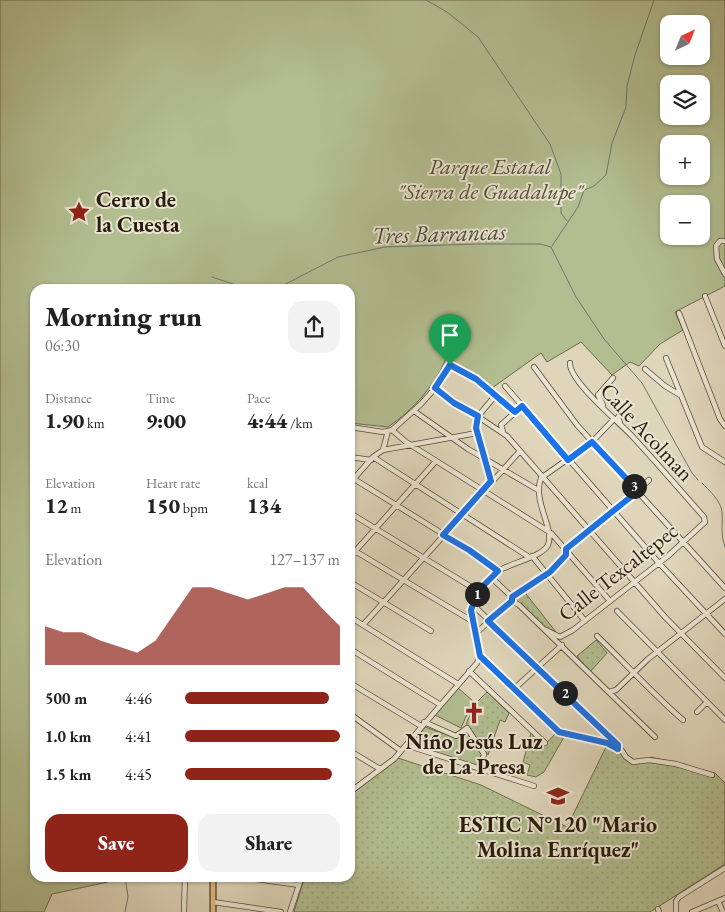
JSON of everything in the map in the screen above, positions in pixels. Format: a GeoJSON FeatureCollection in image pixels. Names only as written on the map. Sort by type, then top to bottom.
{"type":"FeatureCollection","features":[{"type":"Feature","properties":{"kind":"main road"},"geometry":{"type":"LineString","coordinates":[[213,882],[213,912]]}},
{"type":"Feature","properties":{"kind":"street"},"geometry":{"type":"LineString","coordinates":[[725,241],[717,244],[717,259],[725,274]]}},
{"type":"Feature","properties":{"kind":"street"},"geometry":{"type":"LineString","coordinates":[[705,296],[725,346]]}},
{"type":"Feature","properties":{"kind":"street"},"geometry":{"type":"LineString","coordinates":[[679,313],[720,419],[725,426]]}},
{"type":"Feature","properties":{"kind":"street"},"geometry":{"type":"LineString","coordinates":[[666,358],[702,447],[725,462]]}},
{"type":"Feature","properties":{"kind":"street","name":"Calle Acolman"},"geometry":{"type":"LineString","coordinates":[[570,363],[570,368],[587,391],[622,426],[705,521]]}},
{"type":"Feature","properties":{"kind":"street"},"geometry":{"type":"LineString","coordinates":[[383,450],[390,431],[414,411],[435,388],[450,365],[476,379],[515,412]]}},
{"type":"Feature","properties":{"kind":"street"},"geometry":{"type":"LineString","coordinates":[[534,367],[561,406],[592,442],[725,588]]}},
{"type":"Feature","properties":{"kind":"street"},"geometry":{"type":"LineString","coordinates":[[645,369],[665,386],[680,395]]}},
{"type":"Feature","properties":{"kind":"street"},"geometry":{"type":"LineString","coordinates":[[604,409],[598,395],[613,378]]}},
{"type":"Feature","properties":{"kind":"street"},"geometry":{"type":"LineString","coordinates":[[505,386],[705,615],[725,634]]}},
{"type":"Feature","properties":{"kind":"street"},"geometry":{"type":"LineString","coordinates":[[435,388],[454,403],[504,433],[634,582],[681,634],[725,678]]}},
{"type":"Feature","properties":{"kind":"street"},"geometry":{"type":"LineString","coordinates":[[491,481],[478,433],[478,416],[495,396]]}},
{"type":"Feature","properties":{"kind":"street"},"geometry":{"type":"LineString","coordinates":[[504,433],[501,425],[522,406]]}},
{"type":"Feature","properties":{"kind":"street"},"geometry":{"type":"LineString","coordinates":[[622,426],[618,417],[626,408]]}},
{"type":"Feature","properties":{"kind":"street"},"geometry":{"type":"LineString","coordinates":[[414,411],[452,438],[538,490]]}},
{"type":"Feature","properties":{"kind":"street"},"geometry":{"type":"LineString","coordinates":[[614,419],[592,442],[542,477],[538,490],[548,531],[548,546],[543,552],[498,571],[478,591],[473,605],[472,621],[480,654],[559,732],[607,743],[619,749]]}},
{"type":"Feature","properties":{"kind":"street"},"geometry":{"type":"LineString","coordinates":[[355,428],[390,431],[483,492],[548,531],[567,550],[610,601]]}},
{"type":"Feature","properties":{"kind":"street"},"geometry":{"type":"LineString","coordinates":[[355,478],[383,450],[478,433]]}},
{"type":"Feature","properties":{"kind":"street"},"geometry":{"type":"LineString","coordinates":[[364,626],[383,602],[520,450]]}},
{"type":"Feature","properties":{"kind":"street"},"geometry":{"type":"LineString","coordinates":[[355,457],[372,459],[416,483],[531,556],[585,621]]}},
{"type":"Feature","properties":{"kind":"street"},"geometry":{"type":"LineString","coordinates":[[436,461],[356,551],[472,621]]}},
{"type":"Feature","properties":{"kind":"street"},"geometry":{"type":"LineString","coordinates":[[475,634],[512,599],[546,574],[567,550],[638,491],[648,480]]}},
{"type":"Feature","properties":{"kind":"street"},"geometry":{"type":"LineString","coordinates":[[355,483],[469,550],[498,571]]}},
{"type":"Feature","properties":{"kind":"street"},"geometry":{"type":"LineString","coordinates":[[355,516],[478,591]]}},
{"type":"Feature","properties":{"kind":"street","name":"Calle Texcaltepec"},"geometry":{"type":"LineString","coordinates":[[546,630],[557,636],[563,636],[585,621],[684,543],[704,526],[705,521]]}},
{"type":"Feature","properties":{"kind":"street"},"geometry":{"type":"LineString","coordinates":[[494,581],[562,645],[655,738]]}},
{"type":"Feature","properties":{"kind":"street"},"geometry":{"type":"LineString","coordinates":[[355,585],[430,630]]}},
{"type":"Feature","properties":{"kind":"street"},"geometry":{"type":"LineString","coordinates":[[609,692],[616,690],[633,672],[725,599]]}},
{"type":"Feature","properties":{"kind":"street"},"geometry":{"type":"LineString","coordinates":[[473,605],[612,739],[619,749],[633,762],[649,760],[676,764],[712,775]]}},
{"type":"Feature","properties":{"kind":"street"},"geometry":{"type":"LineString","coordinates":[[617,611],[725,720]]}},
{"type":"Feature","properties":{"kind":"street"},"geometry":{"type":"LineString","coordinates":[[355,620],[458,684]]}},
{"type":"Feature","properties":{"kind":"street"},"geometry":{"type":"LineString","coordinates":[[597,636],[683,720]]}},
{"type":"Feature","properties":{"kind":"street","name":"Calle Texcaltepec"},"geometry":{"type":"LineString","coordinates":[[514,688],[562,645]]}},
{"type":"Feature","properties":{"kind":"street"},"geometry":{"type":"LineString","coordinates":[[355,652],[440,704]]}},
{"type":"Feature","properties":{"kind":"street"},"geometry":{"type":"LineString","coordinates":[[355,788],[401,751],[469,671],[480,654]]}},
{"type":"Feature","properties":{"kind":"street"},"geometry":{"type":"LineString","coordinates":[[469,671],[545,743]]}},
{"type":"Feature","properties":{"kind":"street"},"geometry":{"type":"LineString","coordinates":[[355,686],[422,724],[456,736],[467,728],[484,754],[480,769]]}},
{"type":"Feature","properties":{"kind":"street"},"geometry":{"type":"LineString","coordinates":[[697,712],[707,702]]}},
{"type":"Feature","properties":{"kind":"street"},"geometry":{"type":"LineString","coordinates":[[355,718],[401,751]]}},
{"type":"Feature","properties":{"kind":"street"},"geometry":{"type":"LineString","coordinates":[[406,745],[534,786]]}},
{"type":"Feature","properties":{"kind":"street"},"geometry":{"type":"LineString","coordinates":[[355,754],[380,769]]}},
{"type":"Feature","properties":{"kind":"street"},"geometry":{"type":"LineString","coordinates":[[676,912],[677,899],[686,891],[725,868]]}},
{"type":"Feature","properties":{"kind":"street"},"geometry":{"type":"LineString","coordinates":[[184,912],[185,882]]}},
{"type":"Feature","properties":{"kind":"street"},"geometry":{"type":"LineString","coordinates":[[278,882],[299,885]]}},
{"type":"Feature","properties":{"kind":"street"},"geometry":{"type":"LineString","coordinates":[[290,912],[300,882]]}},
{"type":"Feature","properties":{"kind":"street"},"geometry":{"type":"LineString","coordinates":[[692,912],[725,898]]}},
{"type":"Feature","properties":{"kind":"street"},"geometry":{"type":"LineString","coordinates":[[718,901],[723,912]]}},
{"type":"Feature","properties":{"kind":"street"},"geometry":{"type":"LineString","coordinates":[[213,902],[281,912]]}},
{"type":"Feature","properties":{"kind":"green space","name":"Parque Estatal \"Sierra de Guadalupe\""},"geometry":{"type":"Polygon","coordinates":[[[0,0],[725,0],[725,286],[675,312],[683,330],[660,344],[639,366],[630,362],[612,375],[581,342],[547,362],[541,353],[492,388],[446,359],[429,389],[406,413],[388,427],[355,424],[355,284],[30,284],[30,882],[108,882],[52,894],[44,912],[0,912],[0,0]]]}},
{"type":"Feature","properties":{"kind":"green space"},"geometry":{"type":"Polygon","coordinates":[[[523,590],[556,632],[543,627],[510,597],[523,590]]]}},
{"type":"Feature","properties":{"kind":"green space"},"geometry":{"type":"Polygon","coordinates":[[[596,640],[607,653],[590,672],[577,656],[596,640]]]}},
{"type":"Feature","properties":{"kind":"green space"},"geometry":{"type":"Polygon","coordinates":[[[457,687],[473,701],[461,728],[433,714],[457,687]]]}},
{"type":"Feature","properties":{"kind":"green space"},"geometry":{"type":"Polygon","coordinates":[[[487,692],[509,713],[505,722],[500,720],[488,755],[466,724],[475,704],[487,692]]]}},
{"type":"Feature","properties":{"kind":"green space"},"geometry":{"type":"Polygon","coordinates":[[[425,727],[456,738],[465,729],[482,755],[478,768],[411,745],[425,727]]]}},
{"type":"Feature","properties":{"kind":"green space"},"geometry":{"type":"Polygon","coordinates":[[[531,733],[544,746],[555,734],[564,737],[544,772],[536,777],[527,775],[530,765],[523,762],[531,733]]]}},
{"type":"Feature","properties":{"kind":"green space"},"geometry":{"type":"Polygon","coordinates":[[[606,747],[623,754],[632,762],[646,761],[651,757],[715,773],[725,783],[725,864],[650,912],[294,912],[303,882],[355,882],[355,791],[398,758],[481,785],[567,827],[606,747]]]}},
{"type":"Feature","properties":{"kind":"waterway","name":"Tres Barrancas"},"geometry":{"type":"LineString","coordinates":[[426,0],[447,12],[478,37],[550,144],[561,174],[561,213],[567,221]]}},
{"type":"Feature","properties":{"kind":"waterway","name":"Tres Barrancas"},"geometry":{"type":"LineString","coordinates":[[552,246],[578,207],[584,190],[594,186],[606,175],[612,143],[626,107],[627,86],[635,55],[654,0]]}},
{"type":"Feature","properties":{"kind":"waterway","name":"Tres Barrancas"},"geometry":{"type":"LineString","coordinates":[[286,284],[338,257],[385,247],[478,244],[540,244],[551,247],[576,297],[604,339],[642,383],[692,473],[698,480]]}},
{"type":"Feature","properties":{"kind":"waterway","name":"Tres Barrancas"},"geometry":{"type":"LineString","coordinates":[[212,277],[233,284]]}},
{"type":"Feature","properties":{"kind":"waterway","name":"Tres Barrancas"},"geometry":{"type":"LineString","coordinates":[[702,483],[714,496],[721,508],[722,534],[725,547]]}},
{"type":"Feature","properties":{"kind":"waterway"},"geometry":{"type":"LineString","coordinates":[[125,912],[128,897],[126,882]]}},
{"type":"Feature","properties":{"kind":"place","name":"Cerro de la Cuesta"},"geometry":{"type":"Point","coordinates":[79,212]}},
{"type":"Feature","properties":{"kind":"place","name":"Niño Jesús Luz de La Presa"},"geometry":{"type":"Point","coordinates":[474,713]}},
{"type":"Feature","properties":{"kind":"place","name":"ESTIC N°120 \"Mario Molina Enríquez\""},"geometry":{"type":"Point","coordinates":[558,796]}},
{"type":"Feature","properties":{"kind":"route"},"geometry":{"type":"LineString","coordinates":[[450,365],[476,379],[515,412],[522,406],[568,460],[592,442],[638,491],[566,549],[568,551],[566,555],[553,569],[512,597],[512,601],[488,621],[588,714],[618,745],[618,749],[607,743],[559,732],[480,656],[471,610],[478,591],[498,571],[469,550],[443,535],[483,492],[491,481],[491,477],[476,428],[478,416],[454,403],[435,388],[450,365]]}}]}
